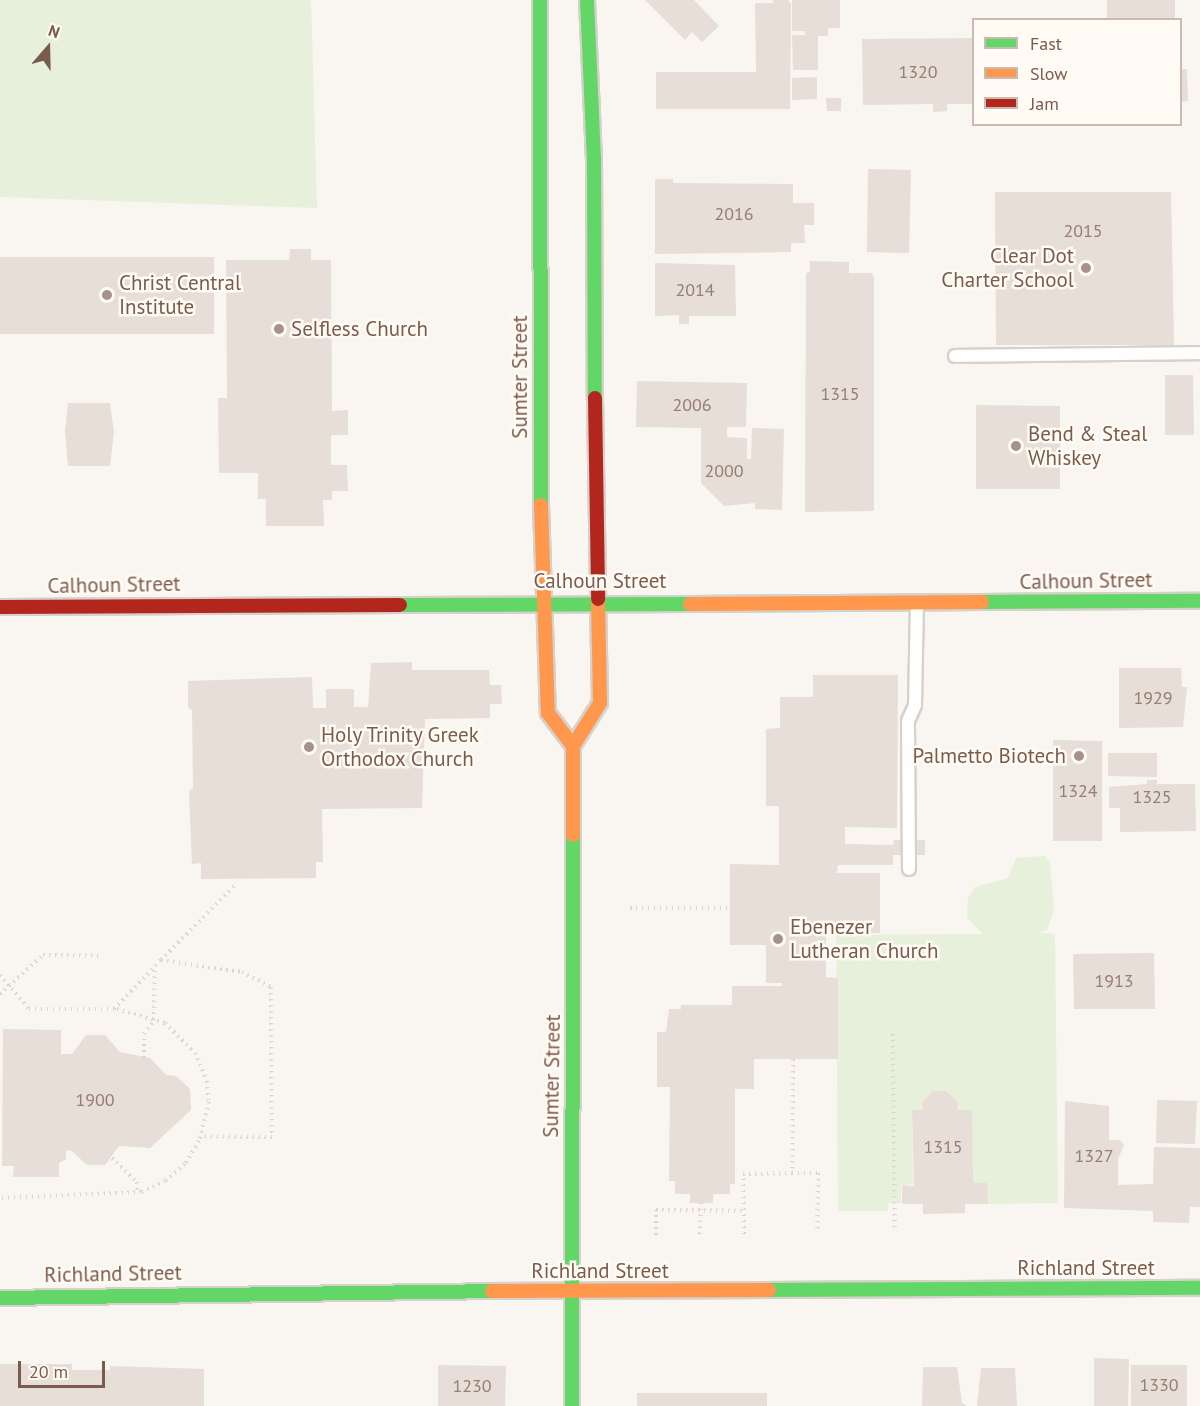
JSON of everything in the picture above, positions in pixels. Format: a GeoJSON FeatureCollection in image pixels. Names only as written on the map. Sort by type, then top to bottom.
{"type":"FeatureCollection","features":[{"type":"Feature","properties":{"kind":"street","name":"Sumter Street"},"geometry":{"type":"LineString","coordinates":[[540,0],[544,601],[548,712],[573,746],[572,1406]]}},
{"type":"Feature","properties":{"kind":"street"},"geometry":{"type":"LineString","coordinates":[[573,746],[600,703],[594,158],[587,0]]}},
{"type":"Feature","properties":{"kind":"street","name":"Calhoun Street"},"geometry":{"type":"LineString","coordinates":[[0,607],[544,601],[917,603],[1200,601]]}},
{"type":"Feature","properties":{"kind":"street","name":"Richland Street"},"geometry":{"type":"LineString","coordinates":[[0,1298],[251,1292],[1200,1288]]}},
{"type":"Feature","properties":{"kind":"lane"},"geometry":{"type":"LineString","coordinates":[[955,356],[1200,353]]}},
{"type":"Feature","properties":{"kind":"lane"},"geometry":{"type":"LineString","coordinates":[[909,869],[908,722],[915,705],[917,603]]}},
{"type":"Feature","properties":{"kind":"path"},"geometry":{"type":"LineString","coordinates":[[114,1009],[236,884]]}},
{"type":"Feature","properties":{"kind":"path"},"geometry":{"type":"LineString","coordinates":[[630,908],[730,908]]}},
{"type":"Feature","properties":{"kind":"path"},"geometry":{"type":"LineString","coordinates":[[0,994],[43,955],[101,956]]}},
{"type":"Feature","properties":{"kind":"path"},"geometry":{"type":"LineString","coordinates":[[161,960],[242,972],[271,987],[272,1137],[201,1136]]}},
{"type":"Feature","properties":{"kind":"path"},"geometry":{"type":"LineString","coordinates":[[144,1058],[144,1034],[154,1020],[154,966]]}},
{"type":"Feature","properties":{"kind":"path"},"geometry":{"type":"LineString","coordinates":[[0,975],[29,1009],[114,1009],[154,1020],[181,1037],[195,1053],[207,1081],[209,1102],[201,1136],[185,1164],[165,1181],[138,1193],[0,1198]]}},
{"type":"Feature","properties":{"kind":"path"},"geometry":{"type":"LineString","coordinates":[[893,1034],[895,1232]]}},
{"type":"Feature","properties":{"kind":"path"},"geometry":{"type":"LineString","coordinates":[[792,1173],[793,1059]]}},
{"type":"Feature","properties":{"kind":"path"},"geometry":{"type":"LineString","coordinates":[[112,1158],[137,1182],[138,1193]]}},
{"type":"Feature","properties":{"kind":"path"},"geometry":{"type":"LineString","coordinates":[[744,1234],[743,1174],[792,1173],[818,1173],[817,1233]]}},
{"type":"Feature","properties":{"kind":"path"},"geometry":{"type":"LineString","coordinates":[[700,1203],[700,1234]]}},
{"type":"Feature","properties":{"kind":"path"},"geometry":{"type":"LineString","coordinates":[[656,1235],[656,1210],[744,1211]]}},
{"type":"Feature","properties":{"kind":"green space"},"geometry":{"type":"Polygon","coordinates":[[[0,0],[311,0],[317,208],[0,197],[0,0]]]}},
{"type":"Feature","properties":{"kind":"green space"},"geometry":{"type":"Polygon","coordinates":[[[1045,856],[1050,863],[1054,910],[1047,930],[1038,933],[1055,934],[1058,1203],[987,1204],[972,1185],[958,1102],[948,1091],[934,1091],[923,1102],[923,1110],[912,1110],[913,1184],[901,1185],[901,1203],[888,1203],[888,1211],[838,1211],[836,935],[983,934],[967,918],[968,898],[975,887],[1008,878],[1016,858],[1045,856]]]}},
{"type":"Feature","properties":{"kind":"building"},"geometry":{"type":"Polygon","coordinates":[[[645,0],[694,0],[719,26],[702,42],[692,32],[685,40],[645,0]]]}},
{"type":"Feature","properties":{"kind":"building"},"geometry":{"type":"Polygon","coordinates":[[[773,0],[788,0],[791,4],[790,109],[656,109],[656,72],[756,72],[755,3],[773,3],[773,0]]]}},
{"type":"Feature","properties":{"kind":"building"},"geometry":{"type":"Polygon","coordinates":[[[792,0],[840,0],[840,28],[828,28],[828,36],[818,36],[818,70],[793,70],[792,35],[805,35],[805,31],[792,31],[792,0]]]}},
{"type":"Feature","properties":{"kind":"building"},"geometry":{"type":"Polygon","coordinates":[[[1107,0],[1175,0],[1175,18],[1107,18],[1107,0]]]}},
{"type":"Feature","properties":{"kind":"building"},"geometry":{"type":"Polygon","coordinates":[[[972,38],[972,104],[947,104],[947,111],[933,112],[933,104],[863,105],[862,39],[972,38]]]}},
{"type":"Feature","properties":{"kind":"building"},"geometry":{"type":"Polygon","coordinates":[[[1182,69],[1187,69],[1188,101],[1182,102],[1182,69]]]}},
{"type":"Feature","properties":{"kind":"building"},"geometry":{"type":"Polygon","coordinates":[[[817,77],[817,99],[792,100],[792,78],[817,77]]]}},
{"type":"Feature","properties":{"kind":"building"},"geometry":{"type":"Polygon","coordinates":[[[826,98],[841,98],[841,111],[827,111],[826,98]]]}},
{"type":"Feature","properties":{"kind":"building"},"geometry":{"type":"Polygon","coordinates":[[[868,169],[911,170],[909,253],[867,252],[868,169]]]}},
{"type":"Feature","properties":{"kind":"building"},"geometry":{"type":"Polygon","coordinates":[[[655,179],[673,179],[673,183],[793,184],[793,203],[814,203],[814,225],[804,225],[805,243],[791,243],[791,252],[655,254],[655,179]]]}},
{"type":"Feature","properties":{"kind":"building","name":"Clear Dot Charter School"},"geometry":{"type":"Polygon","coordinates":[[[995,192],[1171,192],[1174,345],[996,345],[995,192]]]}},
{"type":"Feature","properties":{"kind":"building","name":"Selfless Church"},"geometry":{"type":"Polygon","coordinates":[[[290,249],[311,249],[311,260],[331,260],[332,411],[348,410],[348,435],[331,435],[331,465],[347,465],[348,491],[332,491],[332,500],[323,500],[324,526],[266,526],[266,499],[258,499],[258,473],[219,473],[218,398],[227,398],[226,260],[289,260],[290,249]]]}},
{"type":"Feature","properties":{"kind":"building","name":"Christ Central Institute"},"geometry":{"type":"Polygon","coordinates":[[[0,257],[214,257],[214,334],[0,334],[0,257]]]}},
{"type":"Feature","properties":{"kind":"building"},"geometry":{"type":"Polygon","coordinates":[[[810,261],[849,262],[849,273],[872,273],[874,278],[874,511],[805,512],[806,273],[810,272],[810,261]]]}},
{"type":"Feature","properties":{"kind":"building"},"geometry":{"type":"Polygon","coordinates":[[[655,263],[735,265],[736,316],[689,316],[689,324],[679,324],[679,315],[655,316],[655,263]]]}},
{"type":"Feature","properties":{"kind":"building"},"geometry":{"type":"Polygon","coordinates":[[[1165,375],[1193,375],[1194,435],[1165,435],[1165,375]]]}},
{"type":"Feature","properties":{"kind":"building"},"geometry":{"type":"Polygon","coordinates":[[[637,381],[747,383],[746,427],[727,427],[727,437],[747,438],[747,459],[751,459],[752,428],[784,429],[782,510],[755,509],[755,503],[724,506],[701,483],[701,428],[636,427],[637,381]]]}},
{"type":"Feature","properties":{"kind":"building"},"geometry":{"type":"Polygon","coordinates":[[[68,403],[110,403],[114,432],[110,466],[68,466],[65,431],[68,403]]]}},
{"type":"Feature","properties":{"kind":"building"},"geometry":{"type":"Polygon","coordinates":[[[976,405],[1060,406],[1060,489],[976,489],[976,405]]]}},
{"type":"Feature","properties":{"kind":"building","name":"Holy Trinity Greek Orthodox Church"},"geometry":{"type":"Polygon","coordinates":[[[412,662],[412,670],[489,670],[490,685],[501,685],[502,704],[490,704],[490,718],[425,719],[422,808],[322,809],[323,862],[316,862],[316,878],[201,879],[201,863],[192,864],[189,792],[193,787],[192,710],[188,707],[188,681],[312,677],[313,708],[326,708],[326,689],[354,689],[354,707],[368,707],[371,663],[412,662]]]}},
{"type":"Feature","properties":{"kind":"building"},"geometry":{"type":"Polygon","coordinates":[[[1119,668],[1181,668],[1182,687],[1187,687],[1183,727],[1119,728],[1119,668]]]}},
{"type":"Feature","properties":{"kind":"building","name":"Ebenezer Lutheran Church"},"geometry":{"type":"Polygon","coordinates":[[[813,675],[898,675],[897,828],[845,827],[845,844],[893,845],[894,840],[925,840],[925,855],[893,855],[893,865],[838,865],[837,873],[880,873],[880,933],[826,933],[826,977],[838,978],[838,1059],[754,1059],[754,1089],[735,1089],[735,1184],[730,1184],[730,1194],[713,1194],[713,1203],[690,1203],[690,1194],[675,1194],[675,1181],[669,1181],[670,1087],[657,1087],[657,1032],[666,1032],[669,1009],[681,1009],[681,1005],[732,1005],[732,986],[782,986],[782,983],[766,983],[766,945],[730,945],[730,864],[779,865],[779,806],[766,806],[766,729],[780,728],[780,697],[813,697],[813,675]]]}},
{"type":"Feature","properties":{"kind":"building"},"geometry":{"type":"Polygon","coordinates":[[[1053,740],[1102,741],[1102,841],[1053,841],[1053,740]]]}},
{"type":"Feature","properties":{"kind":"building"},"geometry":{"type":"Polygon","coordinates":[[[1108,753],[1157,753],[1157,777],[1108,776],[1108,753]]]}},
{"type":"Feature","properties":{"kind":"building"},"geometry":{"type":"Polygon","coordinates":[[[1147,780],[1157,780],[1157,784],[1195,784],[1196,831],[1120,832],[1120,808],[1109,808],[1109,787],[1147,784],[1147,780]]]}},
{"type":"Feature","properties":{"kind":"building"},"geometry":{"type":"Polygon","coordinates":[[[1154,953],[1155,1009],[1074,1009],[1073,954],[1154,953]]]}},
{"type":"Feature","properties":{"kind":"building"},"geometry":{"type":"Polygon","coordinates":[[[3,1029],[61,1030],[61,1054],[72,1054],[86,1035],[105,1035],[120,1052],[150,1058],[166,1075],[176,1076],[190,1089],[191,1110],[150,1148],[119,1146],[105,1165],[87,1165],[72,1151],[66,1150],[66,1159],[59,1163],[59,1177],[13,1177],[14,1166],[2,1166],[3,1029]]]}},
{"type":"Feature","properties":{"kind":"building"},"geometry":{"type":"Polygon","coordinates":[[[933,1091],[947,1091],[958,1102],[958,1110],[972,1110],[973,1183],[987,1183],[988,1204],[965,1204],[965,1213],[923,1214],[923,1204],[902,1204],[902,1185],[914,1186],[912,1110],[923,1110],[922,1102],[933,1091]]]}},
{"type":"Feature","properties":{"kind":"building"},"geometry":{"type":"Polygon","coordinates":[[[1157,1100],[1197,1101],[1195,1144],[1156,1143],[1157,1100]]]}},
{"type":"Feature","properties":{"kind":"building"},"geometry":{"type":"Polygon","coordinates":[[[1065,1101],[1109,1106],[1109,1140],[1120,1140],[1124,1145],[1118,1159],[1118,1185],[1153,1184],[1154,1147],[1200,1148],[1200,1207],[1190,1207],[1189,1223],[1153,1222],[1153,1211],[1064,1208],[1065,1101]]]}},
{"type":"Feature","properties":{"kind":"building"},"geometry":{"type":"Polygon","coordinates":[[[1094,1358],[1129,1359],[1128,1406],[1094,1406],[1094,1358]]]}},
{"type":"Feature","properties":{"kind":"building"},"geometry":{"type":"Polygon","coordinates":[[[0,1364],[72,1364],[72,1370],[110,1370],[110,1366],[204,1369],[204,1406],[0,1406],[0,1364]]]}},
{"type":"Feature","properties":{"kind":"building"},"geometry":{"type":"Polygon","coordinates":[[[438,1365],[506,1366],[505,1406],[438,1406],[438,1365]]]}},
{"type":"Feature","properties":{"kind":"building"},"geometry":{"type":"Polygon","coordinates":[[[1131,1365],[1187,1365],[1187,1406],[1131,1406],[1131,1365]]]}},
{"type":"Feature","properties":{"kind":"building"},"geometry":{"type":"Polygon","coordinates":[[[923,1367],[957,1367],[962,1403],[967,1406],[922,1406],[923,1367]]]}},
{"type":"Feature","properties":{"kind":"building"},"geometry":{"type":"Polygon","coordinates":[[[981,1368],[1015,1368],[1017,1406],[977,1406],[981,1368]]]}},
{"type":"Feature","properties":{"kind":"building"},"geometry":{"type":"Polygon","coordinates":[[[637,1393],[767,1393],[767,1406],[637,1406],[637,1393]]]}},
{"type":"Feature","properties":{"kind":"traffic: fast"},"geometry":{"type":"LineString","coordinates":[[540,0],[541,505]]}},
{"type":"Feature","properties":{"kind":"traffic: fast"},"geometry":{"type":"LineString","coordinates":[[587,0],[594,158],[595,398]]}},
{"type":"Feature","properties":{"kind":"traffic: fast"},"geometry":{"type":"LineString","coordinates":[[982,602],[1200,601]]}},
{"type":"Feature","properties":{"kind":"traffic: fast"},"geometry":{"type":"LineString","coordinates":[[400,605],[690,604]]}},
{"type":"Feature","properties":{"kind":"traffic: fast"},"geometry":{"type":"LineString","coordinates":[[572,1406],[573,835]]}},
{"type":"Feature","properties":{"kind":"traffic: fast"},"geometry":{"type":"LineString","coordinates":[[769,1290],[1200,1288]]}},
{"type":"Feature","properties":{"kind":"traffic: fast"},"geometry":{"type":"LineString","coordinates":[[0,1298],[492,1291]]}},
{"type":"Feature","properties":{"kind":"traffic: slow"},"geometry":{"type":"LineString","coordinates":[[541,505],[548,713],[573,746]]}},
{"type":"Feature","properties":{"kind":"traffic: slow"},"geometry":{"type":"LineString","coordinates":[[573,835],[573,746],[600,703],[598,599]]}},
{"type":"Feature","properties":{"kind":"traffic: slow"},"geometry":{"type":"LineString","coordinates":[[690,604],[982,602]]}},
{"type":"Feature","properties":{"kind":"traffic: slow"},"geometry":{"type":"LineString","coordinates":[[492,1291],[769,1290]]}},
{"type":"Feature","properties":{"kind":"traffic: jam"},"geometry":{"type":"LineString","coordinates":[[595,398],[598,599]]}},
{"type":"Feature","properties":{"kind":"traffic: jam"},"geometry":{"type":"LineString","coordinates":[[0,607],[400,605]]}},
{"type":"Feature","properties":{"kind":"place","name":"Clear Dot Charter School"},"geometry":{"type":"Point","coordinates":[1086,268]}},
{"type":"Feature","properties":{"kind":"place","name":"Christ Central Institute"},"geometry":{"type":"Point","coordinates":[107,295]}},
{"type":"Feature","properties":{"kind":"place","name":"Selfless Church"},"geometry":{"type":"Point","coordinates":[279,329]}},
{"type":"Feature","properties":{"kind":"place","name":"Bend & Steal Whiskey"},"geometry":{"type":"Point","coordinates":[1016,446]}},
{"type":"Feature","properties":{"kind":"place","name":"Holy Trinity Greek Orthodox Church"},"geometry":{"type":"Point","coordinates":[309,747]}},
{"type":"Feature","properties":{"kind":"place","name":"Palmetto Biotech"},"geometry":{"type":"Point","coordinates":[1079,756]}},
{"type":"Feature","properties":{"kind":"place","name":"Ebenezer Lutheran Church"},"geometry":{"type":"Point","coordinates":[778,939]}}]}
